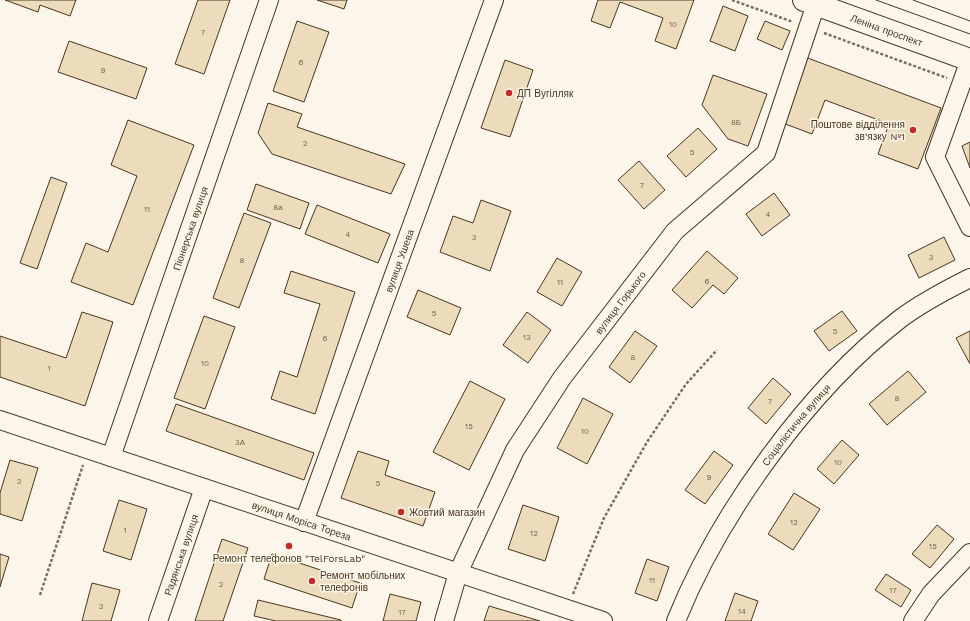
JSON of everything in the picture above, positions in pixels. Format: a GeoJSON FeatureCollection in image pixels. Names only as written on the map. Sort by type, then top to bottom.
{"type":"FeatureCollection","features":[{"type":"Feature","properties":{"kind":"main road","name":"Леніна проспект"},"geometry":{"type":"LineString","coordinates":[[810,2],[970,60]]}},
{"type":"Feature","properties":{"kind":"street","name":"Піонерська вулиця"},"geometry":{"type":"LineString","coordinates":[[111,457],[269,0]]}},
{"type":"Feature","properties":{"kind":"street","name":"вулиця Ушева"},"geometry":{"type":"LineString","coordinates":[[304,522],[494,0]]}},
{"type":"Feature","properties":{"kind":"street","name":"вулиця Горького"},"geometry":{"type":"LineString","coordinates":[[444,621],[458,573],[515,450],[562,378],[675,231],[766,153],[808,27],[810,2]]}},
{"type":"Feature","properties":{"kind":"street"},"geometry":{"type":"LineString","coordinates":[[970,60],[935,157],[970,228]]}},
{"type":"Feature","properties":{"kind":"street","name":"Соціалістична вулиця"},"geometry":{"type":"LineString","coordinates":[[676,621],[687,594],[710,551],[734,511],[788,431],[822,392],[900,319],[940,293],[970,278]]}},
{"type":"Feature","properties":{"kind":"street","name":"вулиця Моріса Тореза"},"geometry":{"type":"LineString","coordinates":[[0,420],[603,621]]}},
{"type":"Feature","properties":{"kind":"street","name":"Радянська вулиця"},"geometry":{"type":"LineString","coordinates":[[158,621],[204,488]]}},
{"type":"Feature","properties":{"kind":"street"},"geometry":{"type":"LineString","coordinates":[[913,621],[930,594],[970,553]]}},
{"type":"Feature","properties":{"kind":"path"},"geometry":{"type":"LineString","coordinates":[[732,0],[961,84]]}},
{"type":"Feature","properties":{"kind":"path"},"geometry":{"type":"LineString","coordinates":[[567,609],[604,518],[644,448],[686,384],[717,350]]}},
{"type":"Feature","properties":{"kind":"path"},"geometry":{"type":"LineString","coordinates":[[40,595],[88,450]]}},
{"type":"Feature","properties":{"kind":"building"},"geometry":{"type":"Polygon","coordinates":[[[5,0],[76,0],[70,16],[40,5],[38,12],[5,0]]]}},
{"type":"Feature","properties":{"kind":"building"},"geometry":{"type":"Polygon","coordinates":[[[198,0],[230,0],[204,74],[175,64],[198,0]]]}},
{"type":"Feature","properties":{"kind":"building"},"geometry":{"type":"Polygon","coordinates":[[[317,0],[347,0],[344,9],[317,0]]]}},
{"type":"Feature","properties":{"kind":"building"},"geometry":{"type":"Polygon","coordinates":[[[598,0],[694,0],[676,49],[655,41],[663,18],[620,2],[610,28],[591,21],[598,0]]]}},
{"type":"Feature","properties":{"kind":"building"},"geometry":{"type":"Polygon","coordinates":[[[723,6],[748,16],[735,51],[710,41],[723,6]]]}},
{"type":"Feature","properties":{"kind":"building"},"geometry":{"type":"Polygon","coordinates":[[[297,21],[329,32],[304,102],[273,91],[297,21]]]}},
{"type":"Feature","properties":{"kind":"building"},"geometry":{"type":"Polygon","coordinates":[[[765,21],[790,31],[782,50],[757,39],[765,21]]]}},
{"type":"Feature","properties":{"kind":"building"},"geometry":{"type":"Polygon","coordinates":[[[69,41],[147,68],[136,99],[58,72],[69,41]]]}},
{"type":"Feature","properties":{"kind":"building"},"geometry":{"type":"Polygon","coordinates":[[[805,57],[941,108],[918,169],[878,154],[889,124],[825,100],[812,134],[780,122],[805,57]]]}},
{"type":"Feature","properties":{"kind":"building"},"geometry":{"type":"Polygon","coordinates":[[[505,60],[533,70],[510,137],[481,128],[505,60]]]}},
{"type":"Feature","properties":{"kind":"building"},"geometry":{"type":"Polygon","coordinates":[[[713,75],[767,94],[748,146],[728,139],[702,105],[713,75]]]}},
{"type":"Feature","properties":{"kind":"building"},"geometry":{"type":"Polygon","coordinates":[[[268,103],[302,114],[297,127],[405,164],[391,194],[272,154],[258,133],[268,103]]]}},
{"type":"Feature","properties":{"kind":"building"},"geometry":{"type":"Polygon","coordinates":[[[128,120],[194,145],[133,305],[71,282],[86,243],[108,252],[137,176],[111,165],[128,120]]]}},
{"type":"Feature","properties":{"kind":"building"},"geometry":{"type":"Polygon","coordinates":[[[698,128],[717,149],[686,177],[667,156],[698,128]]]}},
{"type":"Feature","properties":{"kind":"building"},"geometry":{"type":"Polygon","coordinates":[[[970,142],[970,168],[962,146],[970,142]]]}},
{"type":"Feature","properties":{"kind":"building"},"geometry":{"type":"Polygon","coordinates":[[[639,161],[665,190],[644,209],[618,180],[639,161]]]}},
{"type":"Feature","properties":{"kind":"building"},"geometry":{"type":"Polygon","coordinates":[[[51,177],[67,183],[37,269],[20,263],[51,177]]]}},
{"type":"Feature","properties":{"kind":"building"},"geometry":{"type":"Polygon","coordinates":[[[256,184],[309,203],[300,229],[247,210],[256,184]]]}},
{"type":"Feature","properties":{"kind":"building"},"geometry":{"type":"Polygon","coordinates":[[[774,193],[790,215],[762,236],[746,214],[774,193]]]}},
{"type":"Feature","properties":{"kind":"building"},"geometry":{"type":"Polygon","coordinates":[[[481,200],[511,211],[490,271],[440,252],[453,216],[473,223],[481,200]]]}},
{"type":"Feature","properties":{"kind":"building"},"geometry":{"type":"Polygon","coordinates":[[[317,205],[390,234],[378,263],[305,234],[317,205]]]}},
{"type":"Feature","properties":{"kind":"building"},"geometry":{"type":"Polygon","coordinates":[[[244,213],[271,223],[239,308],[213,298],[244,213]]]}},
{"type":"Feature","properties":{"kind":"building"},"geometry":{"type":"Polygon","coordinates":[[[944,237],[955,260],[919,278],[908,255],[944,237]]]}},
{"type":"Feature","properties":{"kind":"building"},"geometry":{"type":"Polygon","coordinates":[[[707,251],[738,278],[724,294],[713,285],[692,308],[672,290],[707,251]]]}},
{"type":"Feature","properties":{"kind":"building"},"geometry":{"type":"Polygon","coordinates":[[[557,258],[582,272],[562,306],[537,292],[557,258]]]}},
{"type":"Feature","properties":{"kind":"building"},"geometry":{"type":"Polygon","coordinates":[[[291,271],[355,292],[315,414],[271,399],[280,371],[297,377],[320,304],[284,293],[291,271]]]}},
{"type":"Feature","properties":{"kind":"building"},"geometry":{"type":"Polygon","coordinates":[[[418,290],[461,308],[450,335],[407,317],[418,290]]]}},
{"type":"Feature","properties":{"kind":"building"},"geometry":{"type":"Polygon","coordinates":[[[842,311],[857,331],[829,351],[814,331],[842,311]]]}},
{"type":"Feature","properties":{"kind":"building"},"geometry":{"type":"Polygon","coordinates":[[[82,312],[113,322],[85,406],[0,377],[0,336],[66,358],[82,312]]]}},
{"type":"Feature","properties":{"kind":"building"},"geometry":{"type":"Polygon","coordinates":[[[527,312],[551,330],[528,363],[503,345],[527,312]]]}},
{"type":"Feature","properties":{"kind":"building"},"geometry":{"type":"Polygon","coordinates":[[[204,316],[235,327],[205,409],[174,398],[204,316]]]}},
{"type":"Feature","properties":{"kind":"building"},"geometry":{"type":"Polygon","coordinates":[[[635,331],[657,346],[630,383],[609,367],[635,331]]]}},
{"type":"Feature","properties":{"kind":"building"},"geometry":{"type":"Polygon","coordinates":[[[970,331],[970,364],[956,338],[970,331]]]}},
{"type":"Feature","properties":{"kind":"building"},"geometry":{"type":"Polygon","coordinates":[[[908,371],[926,392],[887,425],[869,404],[908,371]]]}},
{"type":"Feature","properties":{"kind":"building"},"geometry":{"type":"Polygon","coordinates":[[[773,378],[791,394],[766,424],[748,408],[773,378]]]}},
{"type":"Feature","properties":{"kind":"building"},"geometry":{"type":"Polygon","coordinates":[[[470,381],[505,399],[469,470],[433,452],[470,381]]]}},
{"type":"Feature","properties":{"kind":"building"},"geometry":{"type":"Polygon","coordinates":[[[583,398],[613,414],[587,464],[557,448],[583,398]]]}},
{"type":"Feature","properties":{"kind":"building"},"geometry":{"type":"Polygon","coordinates":[[[176,404],[314,453],[304,480],[166,431],[176,404]]]}},
{"type":"Feature","properties":{"kind":"building"},"geometry":{"type":"Polygon","coordinates":[[[842,440],[859,455],[834,484],[817,469],[842,440]]]}},
{"type":"Feature","properties":{"kind":"building"},"geometry":{"type":"Polygon","coordinates":[[[358,451],[389,461],[385,475],[435,492],[423,526],[341,498],[358,451]]]}},
{"type":"Feature","properties":{"kind":"building"},"geometry":{"type":"Polygon","coordinates":[[[714,451],[733,465],[705,504],[685,490],[714,451]]]}},
{"type":"Feature","properties":{"kind":"building"},"geometry":{"type":"Polygon","coordinates":[[[10,460],[38,468],[22,521],[0,514],[0,493],[10,460]]]}},
{"type":"Feature","properties":{"kind":"building"},"geometry":{"type":"Polygon","coordinates":[[[794,493],[820,509],[793,550],[768,534],[794,493]]]}},
{"type":"Feature","properties":{"kind":"building"},"geometry":{"type":"Polygon","coordinates":[[[119,500],[147,509],[131,560],[103,551],[119,500]]]}},
{"type":"Feature","properties":{"kind":"building"},"geometry":{"type":"Polygon","coordinates":[[[523,505],[559,517],[545,561],[508,549],[523,505]]]}},
{"type":"Feature","properties":{"kind":"building"},"geometry":{"type":"Polygon","coordinates":[[[937,525],[954,539],[930,568],[912,554],[937,525]]]}},
{"type":"Feature","properties":{"kind":"building"},"geometry":{"type":"Polygon","coordinates":[[[222,539],[248,548],[223,621],[195,621],[222,539]]]}},
{"type":"Feature","properties":{"kind":"building"},"geometry":{"type":"Polygon","coordinates":[[[0,554],[9,557],[0,587],[0,554]]]}},
{"type":"Feature","properties":{"kind":"building","name":"Ремонт мобільних телефонів"},"geometry":{"type":"Polygon","coordinates":[[[272,554],[360,583],[352,608],[264,579],[272,554]]]}},
{"type":"Feature","properties":{"kind":"building"},"geometry":{"type":"Polygon","coordinates":[[[647,559],[669,567],[657,601],[635,593],[647,559]]]}},
{"type":"Feature","properties":{"kind":"building"},"geometry":{"type":"Polygon","coordinates":[[[886,574],[911,590],[901,607],[875,590],[886,574]]]}},
{"type":"Feature","properties":{"kind":"building"},"geometry":{"type":"Polygon","coordinates":[[[92,583],[120,590],[111,621],[82,621],[92,583]]]}},
{"type":"Feature","properties":{"kind":"building"},"geometry":{"type":"Polygon","coordinates":[[[735,593],[758,601],[751,621],[725,621],[735,593]]]}},
{"type":"Feature","properties":{"kind":"building"},"geometry":{"type":"Polygon","coordinates":[[[390,594],[421,602],[416,621],[383,621],[390,594]]]}},
{"type":"Feature","properties":{"kind":"building"},"geometry":{"type":"Polygon","coordinates":[[[258,600],[341,621],[276,621],[254,616],[258,600]]]}},
{"type":"Feature","properties":{"kind":"building"},"geometry":{"type":"Polygon","coordinates":[[[489,606],[540,621],[484,621],[489,606]]]}},
{"type":"Feature","properties":{"kind":"tram line"},"geometry":{"type":"LineString","coordinates":[[876,0],[970,34]]}},
{"type":"Feature","properties":{"kind":"tram line"},"geometry":{"type":"LineString","coordinates":[[913,0],[970,21]]}},
{"type":"Feature","properties":{"kind":"place","name":"ДП Вугілляк"},"geometry":{"type":"Point","coordinates":[509,93]}},
{"type":"Feature","properties":{"kind":"place","name":"Поштове відділення зв'язку №1"},"geometry":{"type":"Point","coordinates":[913,130]}},
{"type":"Feature","properties":{"kind":"place","name":"Жовтий магазин"},"geometry":{"type":"Point","coordinates":[401,512]}},
{"type":"Feature","properties":{"kind":"place","name":"Ремонт телефонов \"TelForsLab\""},"geometry":{"type":"Point","coordinates":[289,546]}},
{"type":"Feature","properties":{"kind":"place","name":"Ремонт мобільних телефонів"},"geometry":{"type":"Point","coordinates":[312,581]}}]}
